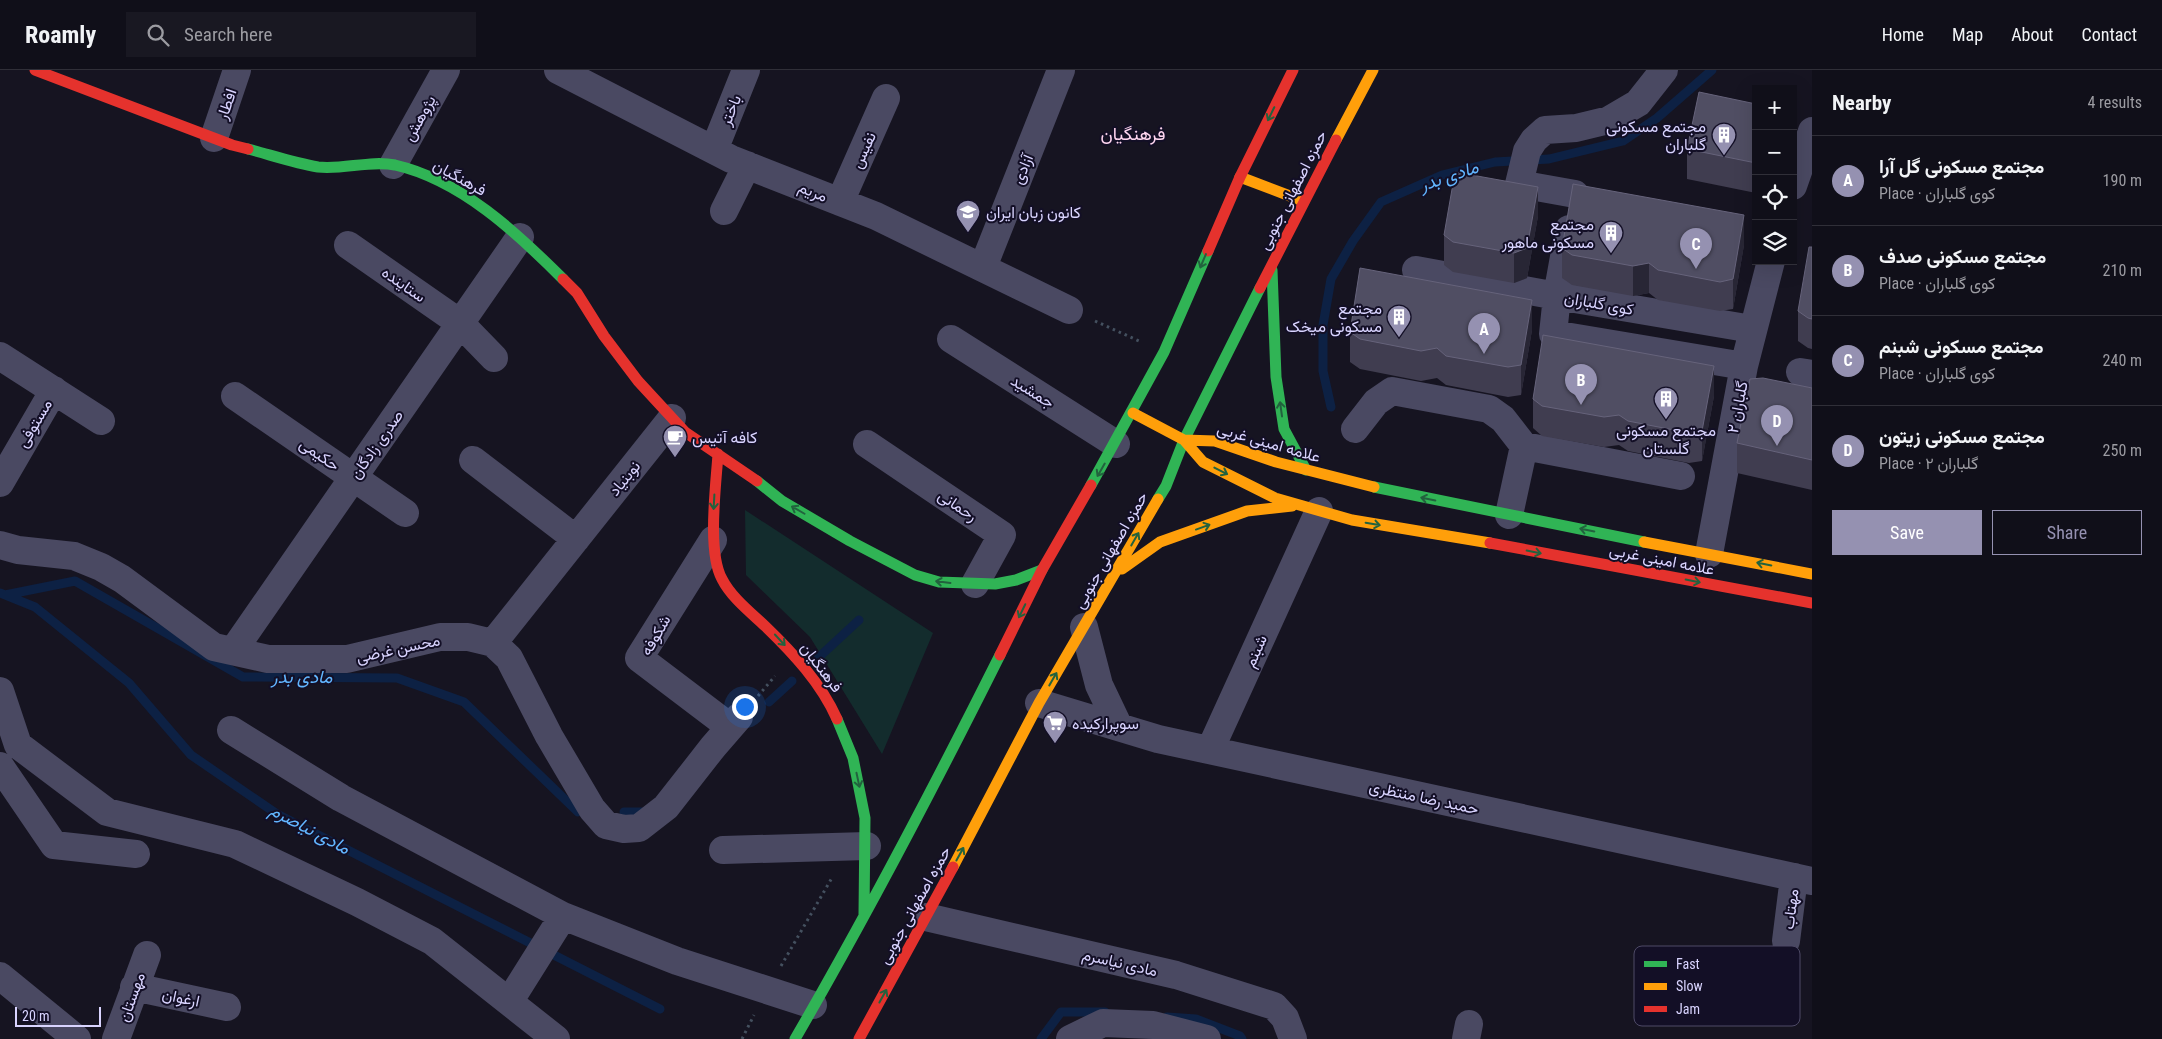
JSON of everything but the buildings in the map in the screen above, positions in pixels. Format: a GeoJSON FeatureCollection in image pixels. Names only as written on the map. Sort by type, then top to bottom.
{"type":"FeatureCollection","features":[{"type":"Feature","properties":{"kind":"main road","name":"فرهنگیان"},"geometry":{"type":"LineString","coordinates":[[38,70],[214,138],[319,167],[393,165],[436,179],[481,207],[520,238],[577,293],[604,336],[638,381],[685,432],[782,501],[850,541],[915,575],[938,582],[975,584],[1016,580],[1042,570]]}},
{"type":"Feature","properties":{"kind":"main road"},"geometry":{"type":"LineString","coordinates":[[795,1039],[863,921],[936,782],[1042,570],[1133,413],[1164,352],[1240,177],[1293,70]]}},
{"type":"Feature","properties":{"kind":"main road","name":"حمزه اصفهانی جنوبی"},"geometry":{"type":"LineString","coordinates":[[859,1039],[989,801],[1039,703],[1166,486],[1184,440],[1303,201],[1373,70]]}},
{"type":"Feature","properties":{"kind":"main road"},"geometry":{"type":"LineString","coordinates":[[1240,177],[1303,201]]}},
{"type":"Feature","properties":{"kind":"main road"},"geometry":{"type":"LineString","coordinates":[[1272,265],[1274,343],[1284,429],[1306,470]]}},
{"type":"Feature","properties":{"kind":"main road"},"geometry":{"type":"LineString","coordinates":[[1133,413],[1184,440]]}},
{"type":"Feature","properties":{"kind":"main road","name":"علامه امینی غربی"},"geometry":{"type":"LineString","coordinates":[[1184,440],[1214,441],[1276,462],[1365,485],[1812,574]]}},
{"type":"Feature","properties":{"kind":"main road","name":"علامه امینی غربی"},"geometry":{"type":"LineString","coordinates":[[1184,440],[1203,462],[1275,498],[1352,520],[1498,545],[1812,604]]}},
{"type":"Feature","properties":{"kind":"main road","name":"فرهنگیان"},"geometry":{"type":"LineString","coordinates":[[718,454],[714,540],[721,578],[739,601],[794,654],[832,706],[853,758],[865,818],[858,846],[863,921]]}},
{"type":"Feature","properties":{"kind":"main road"},"geometry":{"type":"LineString","coordinates":[[1114,574],[1160,542],[1247,511],[1309,508]]}},
{"type":"Feature","properties":{"kind":"street","name":"افطار"},"geometry":{"type":"LineString","coordinates":[[214,138],[237,70]]}},
{"type":"Feature","properties":{"kind":"street","name":"پژوهش"},"geometry":{"type":"LineString","coordinates":[[393,165],[446,70]]}},
{"type":"Feature","properties":{"kind":"street","name":"مریم"},"geometry":{"type":"LineString","coordinates":[[558,70],[714,150],[876,216],[1069,310]]}},
{"type":"Feature","properties":{"kind":"street","name":"باختر"},"geometry":{"type":"LineString","coordinates":[[714,150],[746,70]]}},
{"type":"Feature","properties":{"kind":"street","name":"آزادی"},"geometry":{"type":"LineString","coordinates":[[983,267],[1061,70]]}},
{"type":"Feature","properties":{"kind":"street"},"geometry":{"type":"LineString","coordinates":[[1603,198],[1519,184],[1526,151],[1545,130],[1576,128],[1609,120],[1638,103],[1664,70]]}},
{"type":"Feature","properties":{"kind":"street","name":"نفیس"},"geometry":{"type":"LineString","coordinates":[[840,202],[886,98]]}},
{"type":"Feature","properties":{"kind":"street"},"geometry":{"type":"LineString","coordinates":[[1797,175],[1812,131]]}},
{"type":"Feature","properties":{"kind":"street"},"geometry":{"type":"LineString","coordinates":[[724,211],[747,165]]}},
{"type":"Feature","properties":{"kind":"street","name":"کوی گلباران"},"geometry":{"type":"LineString","coordinates":[[1575,194],[1557,296],[1752,329]]}},
{"type":"Feature","properties":{"kind":"street","name":"صدری زادگان"},"geometry":{"type":"LineString","coordinates":[[234,651],[520,238]]}},
{"type":"Feature","properties":{"kind":"street","name":"ستاینده"},"geometry":{"type":"LineString","coordinates":[[348,245],[460,323],[494,358]]}},
{"type":"Feature","properties":{"kind":"street","name":"گلباران ۲"},"geometry":{"type":"LineString","coordinates":[[1709,554],[1744,366],[1770,265]]}},
{"type":"Feature","properties":{"kind":"street"},"geometry":{"type":"LineString","coordinates":[[1416,270],[1557,296],[1553,334],[1744,366]]}},
{"type":"Feature","properties":{"kind":"street","name":"جمشید"},"geometry":{"type":"LineString","coordinates":[[951,339],[1116,444]]}},
{"type":"Feature","properties":{"kind":"street","name":"مستوفی"},"geometry":{"type":"LineString","coordinates":[[0,356],[101,421]]}},
{"type":"Feature","properties":{"kind":"street","name":"مستوفی"},"geometry":{"type":"LineString","coordinates":[[0,483],[54,390]]}},
{"type":"Feature","properties":{"kind":"street"},"geometry":{"type":"LineString","coordinates":[[1355,429],[1376,402],[1392,391],[1489,409],[1504,419],[1524,446],[1681,476]]}},
{"type":"Feature","properties":{"kind":"street","name":"حکیمی"},"geometry":{"type":"LineString","coordinates":[[235,396],[405,514]]}},
{"type":"Feature","properties":{"kind":"street","name":"نوبنیاد"},"geometry":{"type":"LineString","coordinates":[[493,643],[672,418]]}},
{"type":"Feature","properties":{"kind":"street","name":"رحمانی"},"geometry":{"type":"LineString","coordinates":[[867,444],[1002,534],[975,584]]}},
{"type":"Feature","properties":{"kind":"street"},"geometry":{"type":"LineString","coordinates":[[1509,515],[1524,446]]}},
{"type":"Feature","properties":{"kind":"street"},"geometry":{"type":"LineString","coordinates":[[473,460],[576,539]]}},
{"type":"Feature","properties":{"kind":"street","name":"شبنم"},"geometry":{"type":"LineString","coordinates":[[1210,750],[1299,551],[1309,508]]}},
{"type":"Feature","properties":{"kind":"street","name":"شکوفه"},"geometry":{"type":"LineString","coordinates":[[714,540],[639,658],[735,722]]}},
{"type":"Feature","properties":{"kind":"street","name":"محسن غرضی"},"geometry":{"type":"LineString","coordinates":[[0,545],[18,550],[74,556],[101,567],[122,579],[214,647],[268,659],[347,659],[440,637],[468,637],[493,643]]}},
{"type":"Feature","properties":{"kind":"street"},"geometry":{"type":"LineString","coordinates":[[1084,627],[1099,685],[1119,728]]}},
{"type":"Feature","properties":{"kind":"street"},"geometry":{"type":"LineString","coordinates":[[493,643],[509,658],[549,736],[592,809],[606,825],[624,829],[639,828],[666,807],[735,722]]}},
{"type":"Feature","properties":{"kind":"street"},"geometry":{"type":"LineString","coordinates":[[0,690],[18,745],[106,812],[235,844],[432,941],[556,1039]]}},
{"type":"Feature","properties":{"kind":"street","name":"حمید رضا منتظری"},"geometry":{"type":"LineString","coordinates":[[1039,703],[1119,728],[1210,750],[1803,879]]}},
{"type":"Feature","properties":{"kind":"street"},"geometry":{"type":"LineString","coordinates":[[231,730],[341,798],[563,916],[677,960],[813,1005]]}},
{"type":"Feature","properties":{"kind":"street"},"geometry":{"type":"LineString","coordinates":[[0,766],[54,845],[136,854]]}},
{"type":"Feature","properties":{"kind":"street"},"geometry":{"type":"LineString","coordinates":[[723,850],[858,846]]}},
{"type":"Feature","properties":{"kind":"street","name":"مهتاب"},"geometry":{"type":"LineString","coordinates":[[1786,941],[1803,879]]}},
{"type":"Feature","properties":{"kind":"street"},"geometry":{"type":"LineString","coordinates":[[509,1002],[563,916]]}},
{"type":"Feature","properties":{"kind":"street","name":"مادی نیاسرم"},"geometry":{"type":"LineString","coordinates":[[926,917],[1176,975],[1274,1006],[1285,1018],[1293,1039]]}},
{"type":"Feature","properties":{"kind":"street","name":"مهستان"},"geometry":{"type":"LineString","coordinates":[[116,1039],[147,955]]}},
{"type":"Feature","properties":{"kind":"street"},"geometry":{"type":"LineString","coordinates":[[0,976],[77,1039]]}},
{"type":"Feature","properties":{"kind":"street","name":"ارغوان"},"geometry":{"type":"LineString","coordinates":[[134,987],[227,1007]]}},
{"type":"Feature","properties":{"kind":"street"},"geometry":{"type":"LineString","coordinates":[[1070,1039],[1103,1023],[1153,1025],[1207,1039]]}},
{"type":"Feature","properties":{"kind":"path"},"geometry":{"type":"LineString","coordinates":[[1069,310],[1164,352]]}},
{"type":"Feature","properties":{"kind":"path"},"geometry":{"type":"LineString","coordinates":[[735,722],[794,654]]}},
{"type":"Feature","properties":{"kind":"path"},"geometry":{"type":"LineString","coordinates":[[742,1039],[767,991],[858,846]]}},
{"type":"Feature","properties":{"kind":"green space"},"geometry":{"type":"Polygon","coordinates":[[[745,510],[933,633],[882,754],[810,637],[746,575],[745,510]]]}},
{"type":"Feature","properties":{"kind":"waterway","name":"مادی بدر"},"geometry":{"type":"LineString","coordinates":[[1331,407],[1323,371],[1323,325],[1331,279],[1353,241],[1381,202],[1442,175],[1495,162],[1549,159],[1623,141],[1657,118],[1712,70]]}},
{"type":"Feature","properties":{"kind":"waterway","name":"مادی بدر"},"geometry":{"type":"LineString","coordinates":[[5,595],[75,581],[243,677],[397,678],[464,702],[578,812]]}},
{"type":"Feature","properties":{"kind":"waterway","name":"مادی نیاصرم"},"geometry":{"type":"LineString","coordinates":[[0,593],[35,607],[129,683],[191,755],[277,814],[660,1009]]}},
{"type":"Feature","properties":{"kind":"waterway","name":"مادی بدر"},"geometry":{"type":"LineString","coordinates":[[818,658],[859,620]]}},
{"type":"Feature","properties":{"kind":"waterway","name":"مادی بدر"},"geometry":{"type":"LineString","coordinates":[[769,702],[792,681]]}},
{"type":"Feature","properties":{"kind":"waterway","name":"مادی بدر"},"geometry":{"type":"LineString","coordinates":[[624,812],[646,812]]}},
{"type":"Feature","properties":{"kind":"waterway"},"geometry":{"type":"LineString","coordinates":[[1041,1039],[1061,1012],[1105,1012]]}},
{"type":"Feature","properties":{"kind":"waterway"},"geometry":{"type":"LineString","coordinates":[[1167,1017],[1196,1019],[1240,1036],[1242,1039]]}},
{"type":"Feature","properties":{"kind":"traffic: fast"},"geometry":{"type":"LineString","coordinates":[[248,149],[318,167],[386,164],[419,172],[443,183],[487,210],[527,244],[563,279]]}},
{"type":"Feature","properties":{"kind":"traffic: fast"},"geometry":{"type":"LineString","coordinates":[[1091,485],[1164,352],[1208,251]]}},
{"type":"Feature","properties":{"kind":"traffic: fast"},"geometry":{"type":"LineString","coordinates":[[1272,270],[1276,377],[1284,429],[1306,470]]}},
{"type":"Feature","properties":{"kind":"traffic: fast"},"geometry":{"type":"LineString","coordinates":[[1158,499],[1166,486],[1184,440],[1260,288]]}},
{"type":"Feature","properties":{"kind":"traffic: fast"},"geometry":{"type":"LineString","coordinates":[[757,481],[782,501],[850,541],[915,575],[939,582],[995,584],[1016,580],[1042,570]]}},
{"type":"Feature","properties":{"kind":"traffic: fast"},"geometry":{"type":"LineString","coordinates":[[1374,487],[1644,542]]}},
{"type":"Feature","properties":{"kind":"traffic: fast"},"geometry":{"type":"LineString","coordinates":[[795,1039],[849,944],[1000,655]]}},
{"type":"Feature","properties":{"kind":"traffic: fast"},"geometry":{"type":"LineString","coordinates":[[837,719],[853,758],[865,818],[864,914]]}},
{"type":"Feature","properties":{"kind":"traffic: slow"},"geometry":{"type":"LineString","coordinates":[[1336,140],[1373,70]]}},
{"type":"Feature","properties":{"kind":"traffic: slow"},"geometry":{"type":"LineString","coordinates":[[1240,177],[1303,201]]}},
{"type":"Feature","properties":{"kind":"traffic: slow"},"geometry":{"type":"LineString","coordinates":[[1133,413],[1184,440],[1203,462],[1275,498],[1352,520],[1490,543]]}},
{"type":"Feature","properties":{"kind":"traffic: slow"},"geometry":{"type":"LineString","coordinates":[[1184,440],[1215,441],[1276,462],[1374,487]]}},
{"type":"Feature","properties":{"kind":"traffic: slow"},"geometry":{"type":"LineString","coordinates":[[953,867],[1039,703],[1158,499]]}},
{"type":"Feature","properties":{"kind":"traffic: slow"},"geometry":{"type":"LineString","coordinates":[[1122,569],[1160,542],[1247,511],[1292,506]]}},
{"type":"Feature","properties":{"kind":"traffic: slow"},"geometry":{"type":"LineString","coordinates":[[1644,542],[1812,574]]}},
{"type":"Feature","properties":{"kind":"traffic: jam"},"geometry":{"type":"LineString","coordinates":[[35,70],[232,145],[248,149]]}},
{"type":"Feature","properties":{"kind":"traffic: jam"},"geometry":{"type":"LineString","coordinates":[[1208,251],[1240,177],[1293,70]]}},
{"type":"Feature","properties":{"kind":"traffic: jam"},"geometry":{"type":"LineString","coordinates":[[1260,288],[1336,140]]}},
{"type":"Feature","properties":{"kind":"traffic: jam"},"geometry":{"type":"LineString","coordinates":[[563,279],[577,293],[604,336],[638,381],[685,432],[757,481]]}},
{"type":"Feature","properties":{"kind":"traffic: jam"},"geometry":{"type":"LineString","coordinates":[[718,454],[714,500],[714,536],[717,567],[722,579],[747,610],[806,669],[823,693],[837,719]]}},
{"type":"Feature","properties":{"kind":"traffic: jam"},"geometry":{"type":"LineString","coordinates":[[1000,655],[1042,570],[1091,485]]}},
{"type":"Feature","properties":{"kind":"traffic: jam"},"geometry":{"type":"LineString","coordinates":[[1490,543],[1812,603]]}},
{"type":"Feature","properties":{"kind":"traffic: jam"},"geometry":{"type":"LineString","coordinates":[[859,1039],[953,867]]}},
{"type":"Feature","properties":{"kind":"place","name":"مجتمع مسکونی گلباران"},"geometry":{"type":"Point","coordinates":[1724,156]}},
{"type":"Feature","properties":{"kind":"place","name":"کانون زبان ایران"},"geometry":{"type":"Point","coordinates":[968,233]}},
{"type":"Feature","properties":{"kind":"place","name":"مجتمع مسکونی ماهور"},"geometry":{"type":"Point","coordinates":[1611,254]}},
{"type":"Feature","properties":{"kind":"place","name":"مجتمع مسکونی شبنم"},"geometry":{"type":"Point","coordinates":[1696,269]}},
{"type":"Feature","properties":{"kind":"place","name":"مجتمع مسکونی میخک"},"geometry":{"type":"Point","coordinates":[1399,338]}},
{"type":"Feature","properties":{"kind":"place","name":"مجتمع مسکونی گل آرا"},"geometry":{"type":"Point","coordinates":[1484,354]}},
{"type":"Feature","properties":{"kind":"place","name":"مجتمع مسکونی صدف"},"geometry":{"type":"Point","coordinates":[1581,405]}},
{"type":"Feature","properties":{"kind":"place","name":"مجتمع مسکونی گلستان"},"geometry":{"type":"Point","coordinates":[1666,420]}},
{"type":"Feature","properties":{"kind":"place","name":"مجتمع مسکونی زیتون"},"geometry":{"type":"Point","coordinates":[1777,446]}},
{"type":"Feature","properties":{"kind":"place","name":"کافه آتیس"},"geometry":{"type":"Point","coordinates":[675,458]}},
{"type":"Feature","properties":{"kind":"place","name":"سوپرارکیده"},"geometry":{"type":"Point","coordinates":[1055,744]}},
{"type":"Feature","properties":{"kind":"district","name":"فرهنگیان"},"geometry":{"type":"Point","coordinates":[1133,134]}}]}
